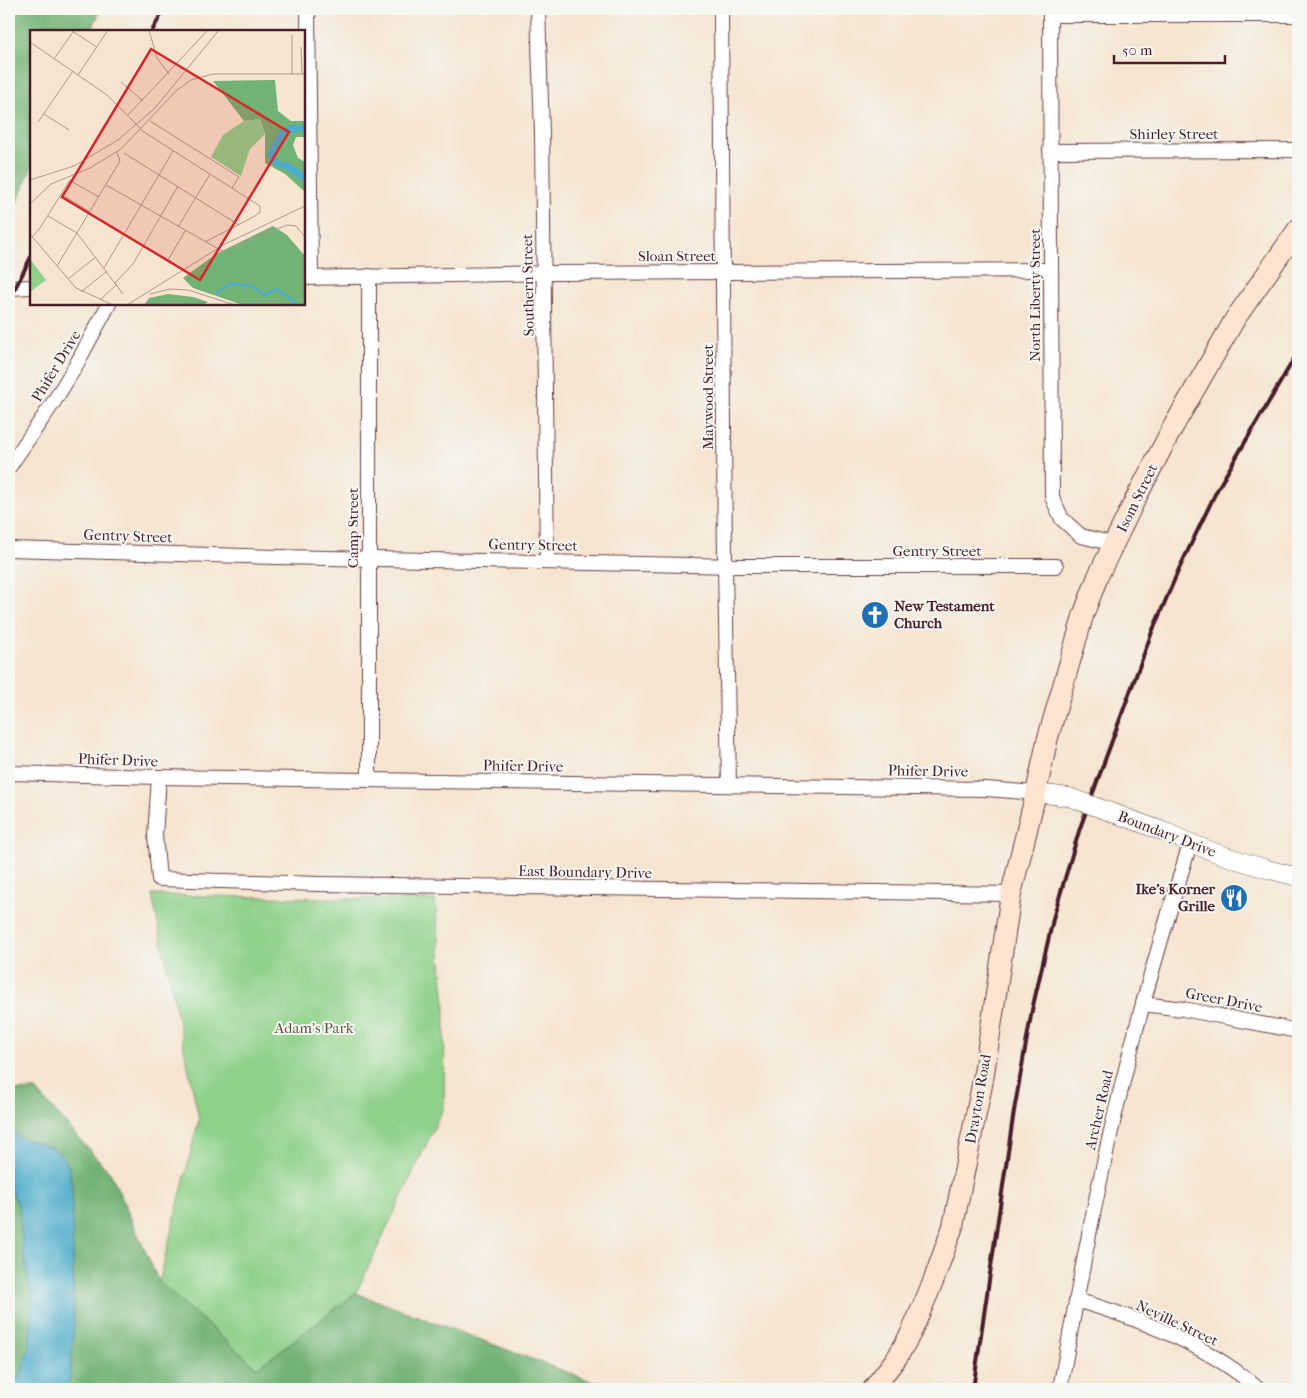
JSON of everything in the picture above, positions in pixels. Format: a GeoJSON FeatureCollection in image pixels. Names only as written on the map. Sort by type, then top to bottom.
{"type":"FeatureCollection","features":[{"type":"Feature","properties":{"kind":"main road","name":"Isom Street"},"geometry":{"type":"LineString","coordinates":[[1036,793],[1047,741],[1084,613],[1098,576],[1173,427],[1235,319],[1298,229]]}},
{"type":"Feature","properties":{"kind":"main road","name":"Drayton Road"},"geometry":{"type":"LineString","coordinates":[[873,1389],[898,1356],[911,1334],[953,1226],[983,1080],[1011,894],[1036,793]]}},
{"type":"Feature","properties":{"kind":"street"},"geometry":{"type":"LineString","coordinates":[[307,277],[308,9]]}},
{"type":"Feature","properties":{"kind":"street","name":"Southern Street"},"geometry":{"type":"LineString","coordinates":[[538,9],[542,134],[547,562]]}},
{"type":"Feature","properties":{"kind":"street","name":"Maywood Street"},"geometry":{"type":"LineString","coordinates":[[721,9],[725,566],[729,785]]}},
{"type":"Feature","properties":{"kind":"street"},"geometry":{"type":"LineString","coordinates":[[1050,12],[1298,15]]}},
{"type":"Feature","properties":{"kind":"street","name":"North Liberty Street"},"geometry":{"type":"LineString","coordinates":[[1050,12],[1052,497],[1062,519],[1081,536],[1114,544]]}},
{"type":"Feature","properties":{"kind":"street","name":"Shirley Street"},"geometry":{"type":"LineString","coordinates":[[1050,151],[1298,150]]}},
{"type":"Feature","properties":{"kind":"street","name":"Sloan Street"},"geometry":{"type":"LineString","coordinates":[[307,277],[544,273],[1051,270]]}},
{"type":"Feature","properties":{"kind":"street","name":"Camp Street"},"geometry":{"type":"LineString","coordinates":[[369,276],[370,780]]}},
{"type":"Feature","properties":{"kind":"street"},"geometry":{"type":"LineString","coordinates":[[9,288],[30,287]]}},
{"type":"Feature","properties":{"kind":"street","name":"Phifer Drive"},"geometry":{"type":"LineString","coordinates":[[9,467],[53,403],[108,305]]}},
{"type":"Feature","properties":{"kind":"street","name":"Gentry Street"},"geometry":{"type":"LineString","coordinates":[[9,549],[725,566],[1056,566]]}},
{"type":"Feature","properties":{"kind":"street","name":"Phifer Drive"},"geometry":{"type":"LineString","coordinates":[[9,773],[160,777],[986,788],[1036,793]]}},
{"type":"Feature","properties":{"kind":"street","name":"East Boundary Drive"},"geometry":{"type":"LineString","coordinates":[[160,777],[155,835],[159,879],[319,884],[1011,894]]}},
{"type":"Feature","properties":{"kind":"street","name":"Boundary Drive"},"geometry":{"type":"LineString","coordinates":[[1036,793],[1069,797],[1235,860],[1298,877]]}},
{"type":"Feature","properties":{"kind":"street","name":"Archer Road"},"geometry":{"type":"LineString","coordinates":[[1060,1389],[1106,1151],[1142,1004],[1190,844]]}},
{"type":"Feature","properties":{"kind":"street","name":"Greer Drive"},"geometry":{"type":"LineString","coordinates":[[1142,1004],[1184,1009],[1298,1031]]}},
{"type":"Feature","properties":{"kind":"street","name":"Neville Street"},"geometry":{"type":"LineString","coordinates":[[1076,1300],[1114,1312],[1202,1351],[1228,1366],[1258,1389]]}},
{"type":"Feature","properties":{"kind":"green space"},"geometry":{"type":"Polygon","coordinates":[[[9,9],[101,9],[91,30],[30,30],[30,171],[9,221],[9,9]]]}},
{"type":"Feature","properties":{"kind":"green space","name":"Adam's Park"},"geometry":{"type":"Polygon","coordinates":[[[152,895],[435,900],[445,1004],[444,1107],[356,1293],[257,1368],[159,1282],[199,1119],[152,895]]]}},
{"type":"Feature","properties":{"kind":"green space"},"geometry":{"type":"Polygon","coordinates":[[[36,1090],[111,1174],[159,1282],[257,1368],[356,1293],[612,1389],[9,1389],[9,1091],[36,1090]]]}},
{"type":"Feature","properties":{"kind":"water"},"geometry":{"type":"Polygon","coordinates":[[[9,1126],[19,1137],[51,1147],[62,1155],[69,1167],[72,1185],[74,1323],[71,1374],[67,1389],[9,1389],[21,1374],[28,1351],[31,1325],[31,1293],[23,1251],[19,1208],[9,1186],[9,1126]]]}},
{"type":"Feature","properties":{"kind":"railway"},"geometry":{"type":"LineString","coordinates":[[153,30],[164,9]]}},
{"type":"Feature","properties":{"kind":"railway"},"geometry":{"type":"LineString","coordinates":[[9,300],[30,259]]}},
{"type":"Feature","properties":{"kind":"railway"},"geometry":{"type":"LineString","coordinates":[[973,1389],[1014,1111],[1032,1010],[1054,915],[1080,828],[1152,632],[1179,569],[1217,490],[1298,352]]}},
{"type":"Feature","properties":{"kind":"place","name":"New Testament Church"},"geometry":{"type":"Point","coordinates":[875,615]}},
{"type":"Feature","properties":{"kind":"place","name":"Ike's Korner Grille"},"geometry":{"type":"Point","coordinates":[1234,898]}}]}
